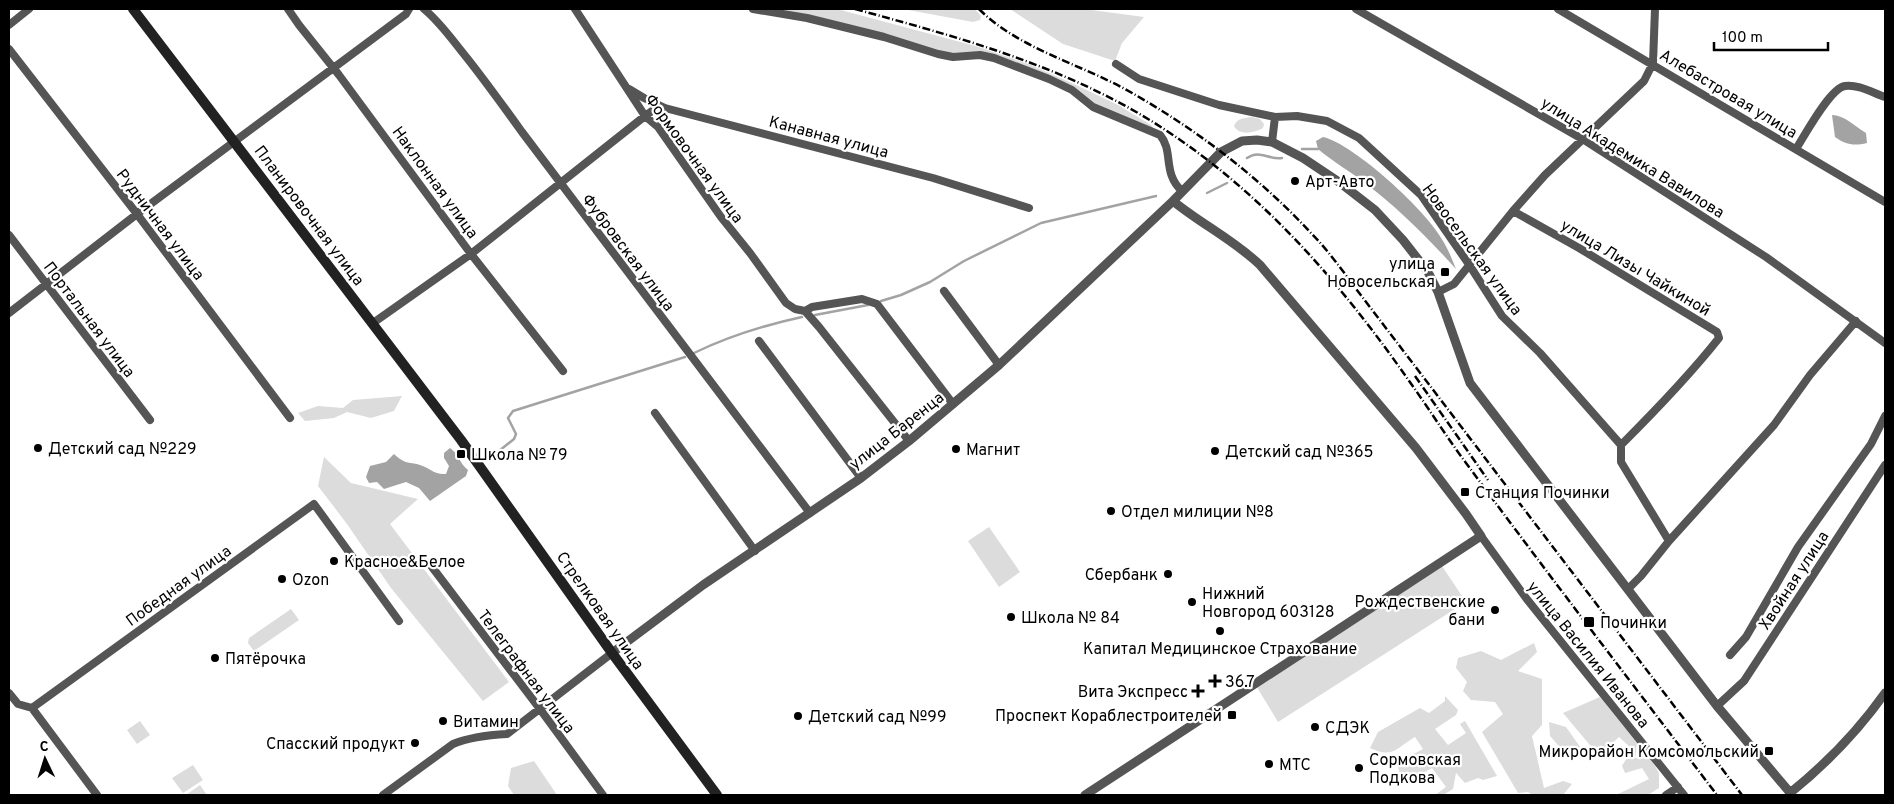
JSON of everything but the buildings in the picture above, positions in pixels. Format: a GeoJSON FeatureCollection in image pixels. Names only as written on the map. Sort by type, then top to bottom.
{"type":"FeatureCollection","features":[{"type":"Feature","properties":{"kind":"main road","name":"Планировочная улица"},"geometry":{"type":"LineString","coordinates":[[133,9],[461,440]]}},
{"type":"Feature","properties":{"kind":"main road","name":"Стрелковая улица"},"geometry":{"type":"LineString","coordinates":[[461,440],[612,653],[717,795]]}},
{"type":"Feature","properties":{"kind":"street"},"geometry":{"type":"LineString","coordinates":[[9,25],[29,9]]}},
{"type":"Feature","properties":{"kind":"street","name":"Наклонная улица"},"geometry":{"type":"LineString","coordinates":[[288,9],[471,254],[563,371]]}},
{"type":"Feature","properties":{"kind":"street"},"geometry":{"type":"LineString","coordinates":[[9,313],[137,214],[406,14],[409,9]]}},
{"type":"Feature","properties":{"kind":"street","name":"Фубровская улица"},"geometry":{"type":"LineString","coordinates":[[424,9],[449,34],[810,513]]}},
{"type":"Feature","properties":{"kind":"street","name":"Формовочная улица"},"geometry":{"type":"LineString","coordinates":[[575,9],[645,116],[658,127],[716,210],[786,302],[795,309],[805,311],[909,441]]}},
{"type":"Feature","properties":{"kind":"street"},"geometry":{"type":"LineString","coordinates":[[753,9],[807,18],[884,36],[938,54],[953,57],[980,55],[994,58],[1049,79],[1072,90],[1093,107],[1160,135],[1165,141],[1172,177],[1182,192]]}},
{"type":"Feature","properties":{"kind":"street","name":"улица Академика Вавилова"},"geometry":{"type":"LineString","coordinates":[[1356,9],[1584,140],[1766,257],[1885,343]]}},
{"type":"Feature","properties":{"kind":"street","name":"Алебастровая улица"},"geometry":{"type":"LineString","coordinates":[[1558,9],[1653,63],[1885,202]]}},
{"type":"Feature","properties":{"kind":"street"},"geometry":{"type":"LineString","coordinates":[[1438,292],[1454,284],[1545,175],[1644,81],[1653,63],[1656,9]]}},
{"type":"Feature","properties":{"kind":"street","name":"Рудничная улица"},"geometry":{"type":"LineString","coordinates":[[9,49],[137,214],[290,418]]}},
{"type":"Feature","properties":{"kind":"street","name":"Новосельская улица"},"geometry":{"type":"LineString","coordinates":[[1116,64],[1139,79],[1219,105],[1275,117],[1296,116],[1327,121],[1359,138],[1421,195],[1502,316],[1540,353],[1621,445],[1622,462],[1669,541]]}},
{"type":"Feature","properties":{"kind":"street","name":"Канавная улица"},"geometry":{"type":"LineString","coordinates":[[625,86],[665,108],[923,175],[1029,208]]}},
{"type":"Feature","properties":{"kind":"street"},"geometry":{"type":"LineString","coordinates":[[1796,149],[1831,94],[1843,86],[1856,86],[1885,97]]}},
{"type":"Feature","properties":{"kind":"street"},"geometry":{"type":"LineString","coordinates":[[373,323],[471,254],[652,110],[665,108]]}},
{"type":"Feature","properties":{"kind":"street"},"geometry":{"type":"LineString","coordinates":[[1275,117],[1272,142],[1303,158],[1339,182],[1375,210],[1408,246],[1428,272],[1438,292],[1470,383],[1718,706],[1791,794],[1858,729],[1885,693]]}},
{"type":"Feature","properties":{"kind":"street","name":"улица Баренца"},"geometry":{"type":"LineString","coordinates":[[612,653],[703,585],[861,478],[909,441],[999,365],[1173,201],[1215,157],[1242,141],[1272,142]]}},
{"type":"Feature","properties":{"kind":"street"},"geometry":{"type":"LineString","coordinates":[[1085,795],[1481,536],[1416,448],[1267,272],[1252,257],[1194,218],[1173,201]]}},
{"type":"Feature","properties":{"kind":"street","name":"улица Лизы Чайкиной"},"geometry":{"type":"LineString","coordinates":[[1513,211],[1579,248],[1716,332],[1719,338],[1664,402],[1621,445]]}},
{"type":"Feature","properties":{"kind":"street","name":"Портальная улица"},"geometry":{"type":"LineString","coordinates":[[9,235],[150,420]]}},
{"type":"Feature","properties":{"kind":"street"},"geometry":{"type":"LineString","coordinates":[[944,291],[999,365]]}},
{"type":"Feature","properties":{"kind":"street"},"geometry":{"type":"LineString","coordinates":[[805,311],[812,307],[862,299],[877,304],[953,404]]}},
{"type":"Feature","properties":{"kind":"street"},"geometry":{"type":"LineString","coordinates":[[1628,589],[1645,572],[1669,541],[1726,476],[1774,425],[1810,376],[1856,321]]}},
{"type":"Feature","properties":{"kind":"street"},"geometry":{"type":"LineString","coordinates":[[759,341],[861,478]]}},
{"type":"Feature","properties":{"kind":"street"},"geometry":{"type":"LineString","coordinates":[[655,413],[755,551]]}},
{"type":"Feature","properties":{"kind":"street","name":"Хвойная улица"},"geometry":{"type":"LineString","coordinates":[[1730,654],[1746,637],[1798,547],[1871,444],[1885,416]]}},
{"type":"Feature","properties":{"kind":"street","name":"Хвойная улица"},"geometry":{"type":"LineString","coordinates":[[1718,706],[1744,681],[1885,465]]}},
{"type":"Feature","properties":{"kind":"street","name":"Победная улица"},"geometry":{"type":"LineString","coordinates":[[32,708],[314,504],[399,621]]}},
{"type":"Feature","properties":{"kind":"street","name":"улица Василия Иванова"},"geometry":{"type":"LineString","coordinates":[[1481,536],[1526,598],[1684,795]]}},
{"type":"Feature","properties":{"kind":"street","name":"Телеграфная улица"},"geometry":{"type":"LineString","coordinates":[[428,563],[603,795]]}},
{"type":"Feature","properties":{"kind":"street"},"geometry":{"type":"LineString","coordinates":[[383,795],[453,744],[487,735],[506,734],[612,653]]}},
{"type":"Feature","properties":{"kind":"street"},"geometry":{"type":"LineString","coordinates":[[9,693],[18,704],[32,708],[97,795]]}},
{"type":"Feature","properties":{"kind":"street"},"geometry":{"type":"LineString","coordinates":[[1666,795],[1678,788]]}},
{"type":"Feature","properties":{"kind":"shaded area"},"geometry":{"type":"Polygon","coordinates":[[[770,9],[837,9],[979,47],[1031,65],[1118,105],[1151,125],[1155,131],[1091,103],[991,55],[951,54],[770,9]]]}},
{"type":"Feature","properties":{"kind":"shaded area"},"geometry":{"type":"Polygon","coordinates":[[[903,9],[975,9],[981,16],[980,20],[973,22],[903,9]]]}},
{"type":"Feature","properties":{"kind":"shaded area"},"geometry":{"type":"Polygon","coordinates":[[[1010,9],[1084,9],[1144,17],[1122,43],[1115,61],[1063,44],[1010,9]]]}},
{"type":"Feature","properties":{"kind":"shaded area"},"geometry":{"type":"Polygon","coordinates":[[[1832,115],[1845,119],[1866,133],[1867,143],[1850,144],[1835,137],[1832,115]]]}},
{"type":"Feature","properties":{"kind":"shaded area"},"geometry":{"type":"Polygon","coordinates":[[[1252,117],[1260,119],[1264,124],[1263,128],[1252,132],[1243,132],[1234,126],[1239,120],[1252,117]]]}},
{"type":"Feature","properties":{"kind":"shaded area"},"geometry":{"type":"Polygon","coordinates":[[[1323,137],[1353,152],[1371,165],[1407,197],[1435,228],[1447,247],[1456,269],[1401,213],[1318,149],[1316,141],[1323,137]]]}},
{"type":"Feature","properties":{"kind":"shaded area"},"geometry":{"type":"Polygon","coordinates":[[[402,396],[394,411],[371,418],[347,412],[334,418],[305,421],[298,413],[318,406],[343,408],[353,400],[402,396]]]}},
{"type":"Feature","properties":{"kind":"shaded area"},"geometry":{"type":"Polygon","coordinates":[[[450,448],[468,470],[466,476],[430,501],[419,488],[406,482],[384,489],[377,482],[369,483],[366,477],[370,466],[386,462],[394,454],[404,461],[446,474],[449,466],[444,458],[444,453],[450,448]]]}},
{"type":"Feature","properties":{"kind":"shaded area"},"geometry":{"type":"Polygon","coordinates":[[[324,457],[351,483],[418,499],[390,524],[509,682],[483,701],[391,588],[318,486],[324,457]]]}},
{"type":"Feature","properties":{"kind":"shaded area"},"geometry":{"type":"Polygon","coordinates":[[[989,527],[1020,572],[999,587],[968,541],[989,527]]]}},
{"type":"Feature","properties":{"kind":"shaded area"},"geometry":{"type":"Polygon","coordinates":[[[1440,563],[1466,602],[1278,722],[1255,684],[1440,563]]]}},
{"type":"Feature","properties":{"kind":"shaded area"},"geometry":{"type":"Polygon","coordinates":[[[291,609],[299,620],[254,651],[248,643],[249,638],[291,609]]]}},
{"type":"Feature","properties":{"kind":"shaded area"},"geometry":{"type":"Polygon","coordinates":[[[1534,643],[1537,652],[1518,671],[1542,679],[1542,725],[1532,736],[1544,788],[1563,781],[1572,784],[1563,795],[1518,793],[1482,732],[1503,714],[1495,702],[1471,700],[1463,691],[1467,682],[1456,668],[1458,658],[1481,651],[1501,660],[1534,643]]]}},
{"type":"Feature","properties":{"kind":"shaded area"},"geometry":{"type":"Polygon","coordinates":[[[1445,696],[1458,710],[1456,715],[1435,729],[1448,745],[1466,733],[1460,724],[1465,721],[1497,776],[1483,780],[1478,778],[1465,783],[1456,773],[1453,789],[1443,795],[1435,795],[1446,787],[1432,768],[1413,779],[1401,778],[1397,763],[1423,749],[1415,737],[1394,751],[1384,752],[1370,748],[1378,732],[1420,708],[1429,713],[1445,701],[1445,696]]]}},
{"type":"Feature","properties":{"kind":"shaded area"},"geometry":{"type":"Polygon","coordinates":[[[1600,697],[1637,743],[1635,758],[1651,759],[1659,773],[1659,788],[1648,795],[1616,795],[1649,779],[1642,768],[1625,773],[1622,766],[1632,749],[1619,737],[1599,756],[1563,713],[1600,697]]]}},
{"type":"Feature","properties":{"kind":"shaded area"},"geometry":{"type":"Polygon","coordinates":[[[140,721],[150,735],[137,744],[127,730],[140,721]]]}},
{"type":"Feature","properties":{"kind":"shaded area"},"geometry":{"type":"Polygon","coordinates":[[[1549,722],[1566,727],[1581,748],[1565,753],[1550,736],[1549,722]]]}},
{"type":"Feature","properties":{"kind":"shaded area"},"geometry":{"type":"Polygon","coordinates":[[[534,761],[557,795],[514,795],[508,786],[511,768],[534,761]]]}},
{"type":"Feature","properties":{"kind":"shaded area"},"geometry":{"type":"Polygon","coordinates":[[[193,765],[203,780],[183,793],[172,778],[193,765]]]}},
{"type":"Feature","properties":{"kind":"shaded area"},"geometry":{"type":"Polygon","coordinates":[[[200,785],[207,795],[186,795],[200,785]]]}},
{"type":"Feature","properties":{"kind":"waterway"},"geometry":{"type":"LineString","coordinates":[[1302,149],[1318,149]]}},
{"type":"Feature","properties":{"kind":"waterway"},"geometry":{"type":"LineString","coordinates":[[1247,158],[1256,154],[1282,158]]}},
{"type":"Feature","properties":{"kind":"waterway"},"geometry":{"type":"LineString","coordinates":[[1207,193],[1227,183]]}},
{"type":"Feature","properties":{"kind":"waterway"},"geometry":{"type":"LineString","coordinates":[[881,301],[901,295],[930,282],[964,261],[1041,223],[1156,196]]}},
{"type":"Feature","properties":{"kind":"waterway"},"geometry":{"type":"LineString","coordinates":[[815,315],[868,305]]}},
{"type":"Feature","properties":{"kind":"waterway"},"geometry":{"type":"LineString","coordinates":[[694,353],[720,341],[802,317]]}},
{"type":"Feature","properties":{"kind":"waterway"},"geometry":{"type":"LineString","coordinates":[[489,459],[514,439],[516,434],[508,418],[513,411],[685,357]]}},
{"type":"Feature","properties":{"kind":"railway"},"geometry":{"type":"LineString","coordinates":[[855,9],[970,42],[1082,84],[1153,122],[1227,175],[1261,205],[1323,270],[1380,341],[1461,456],[1717,795]]}},
{"type":"Feature","properties":{"kind":"railway"},"geometry":{"type":"LineString","coordinates":[[979,9],[995,23],[1030,45],[1125,89],[1175,119],[1223,153],[1290,211],[1336,262],[1742,795]]}},
{"type":"Feature","properties":{"kind":"railway"},"geometry":{"type":"LineString","coordinates":[[1415,376],[1488,480]]}},
{"type":"Feature","properties":{"kind":"place","name":"Арт-Авто"},"geometry":{"type":"Point","coordinates":[1295,181]}},
{"type":"Feature","properties":{"kind":"place","name":"улица Новосельская"},"geometry":{"type":"Point","coordinates":[1445,272]}},
{"type":"Feature","properties":{"kind":"place","name":"Детский сад №229"},"geometry":{"type":"Point","coordinates":[38,448]}},
{"type":"Feature","properties":{"kind":"place","name":"Магнит"},"geometry":{"type":"Point","coordinates":[956,449]}},
{"type":"Feature","properties":{"kind":"place","name":"Детский сад №365"},"geometry":{"type":"Point","coordinates":[1215,451]}},
{"type":"Feature","properties":{"kind":"place","name":"Школа № 79"},"geometry":{"type":"Point","coordinates":[461,454]}},
{"type":"Feature","properties":{"kind":"place","name":"Станция Починки"},"geometry":{"type":"Point","coordinates":[1465,492]}},
{"type":"Feature","properties":{"kind":"place","name":"Отдел милиции №8"},"geometry":{"type":"Point","coordinates":[1111,511]}},
{"type":"Feature","properties":{"kind":"place","name":"Красное&Белое"},"geometry":{"type":"Point","coordinates":[334,561]}},
{"type":"Feature","properties":{"kind":"place","name":"Сбербанк"},"geometry":{"type":"Point","coordinates":[1168,574]}},
{"type":"Feature","properties":{"kind":"place","name":"Ozon"},"geometry":{"type":"Point","coordinates":[282,579]}},
{"type":"Feature","properties":{"kind":"place","name":"Нижний Новгород 603128"},"geometry":{"type":"Point","coordinates":[1192,602]}},
{"type":"Feature","properties":{"kind":"place","name":"Рождественские бани"},"geometry":{"type":"Point","coordinates":[1495,610]}},
{"type":"Feature","properties":{"kind":"place","name":"Школа № 84"},"geometry":{"type":"Point","coordinates":[1011,617]}},
{"type":"Feature","properties":{"kind":"place","name":"Починки"},"geometry":{"type":"Point","coordinates":[1589,622]}},
{"type":"Feature","properties":{"kind":"place","name":"Капитал Медицинское Страхование"},"geometry":{"type":"Point","coordinates":[1220,631]}},
{"type":"Feature","properties":{"kind":"place","name":"Пятёрочка"},"geometry":{"type":"Point","coordinates":[215,658]}},
{"type":"Feature","properties":{"kind":"place","name":"36.7"},"geometry":{"type":"Point","coordinates":[1215,681]}},
{"type":"Feature","properties":{"kind":"place","name":"Вита Экспресс"},"geometry":{"type":"Point","coordinates":[1198,691]}},
{"type":"Feature","properties":{"kind":"place","name":"Проспект Кораблестроителей"},"geometry":{"type":"Point","coordinates":[1232,715]}},
{"type":"Feature","properties":{"kind":"place","name":"Детский сад №99"},"geometry":{"type":"Point","coordinates":[798,716]}},
{"type":"Feature","properties":{"kind":"place","name":"Витамин"},"geometry":{"type":"Point","coordinates":[443,721]}},
{"type":"Feature","properties":{"kind":"place","name":"СДЭК"},"geometry":{"type":"Point","coordinates":[1315,727]}},
{"type":"Feature","properties":{"kind":"place","name":"Спасский продукт"},"geometry":{"type":"Point","coordinates":[415,743]}},
{"type":"Feature","properties":{"kind":"place","name":"Микрорайон Комсомольский"},"geometry":{"type":"Point","coordinates":[1769,751]}},
{"type":"Feature","properties":{"kind":"place","name":"МТС"},"geometry":{"type":"Point","coordinates":[1269,764]}},
{"type":"Feature","properties":{"kind":"place","name":"Сормовская Подкова"},"geometry":{"type":"Point","coordinates":[1359,768]}}]}
